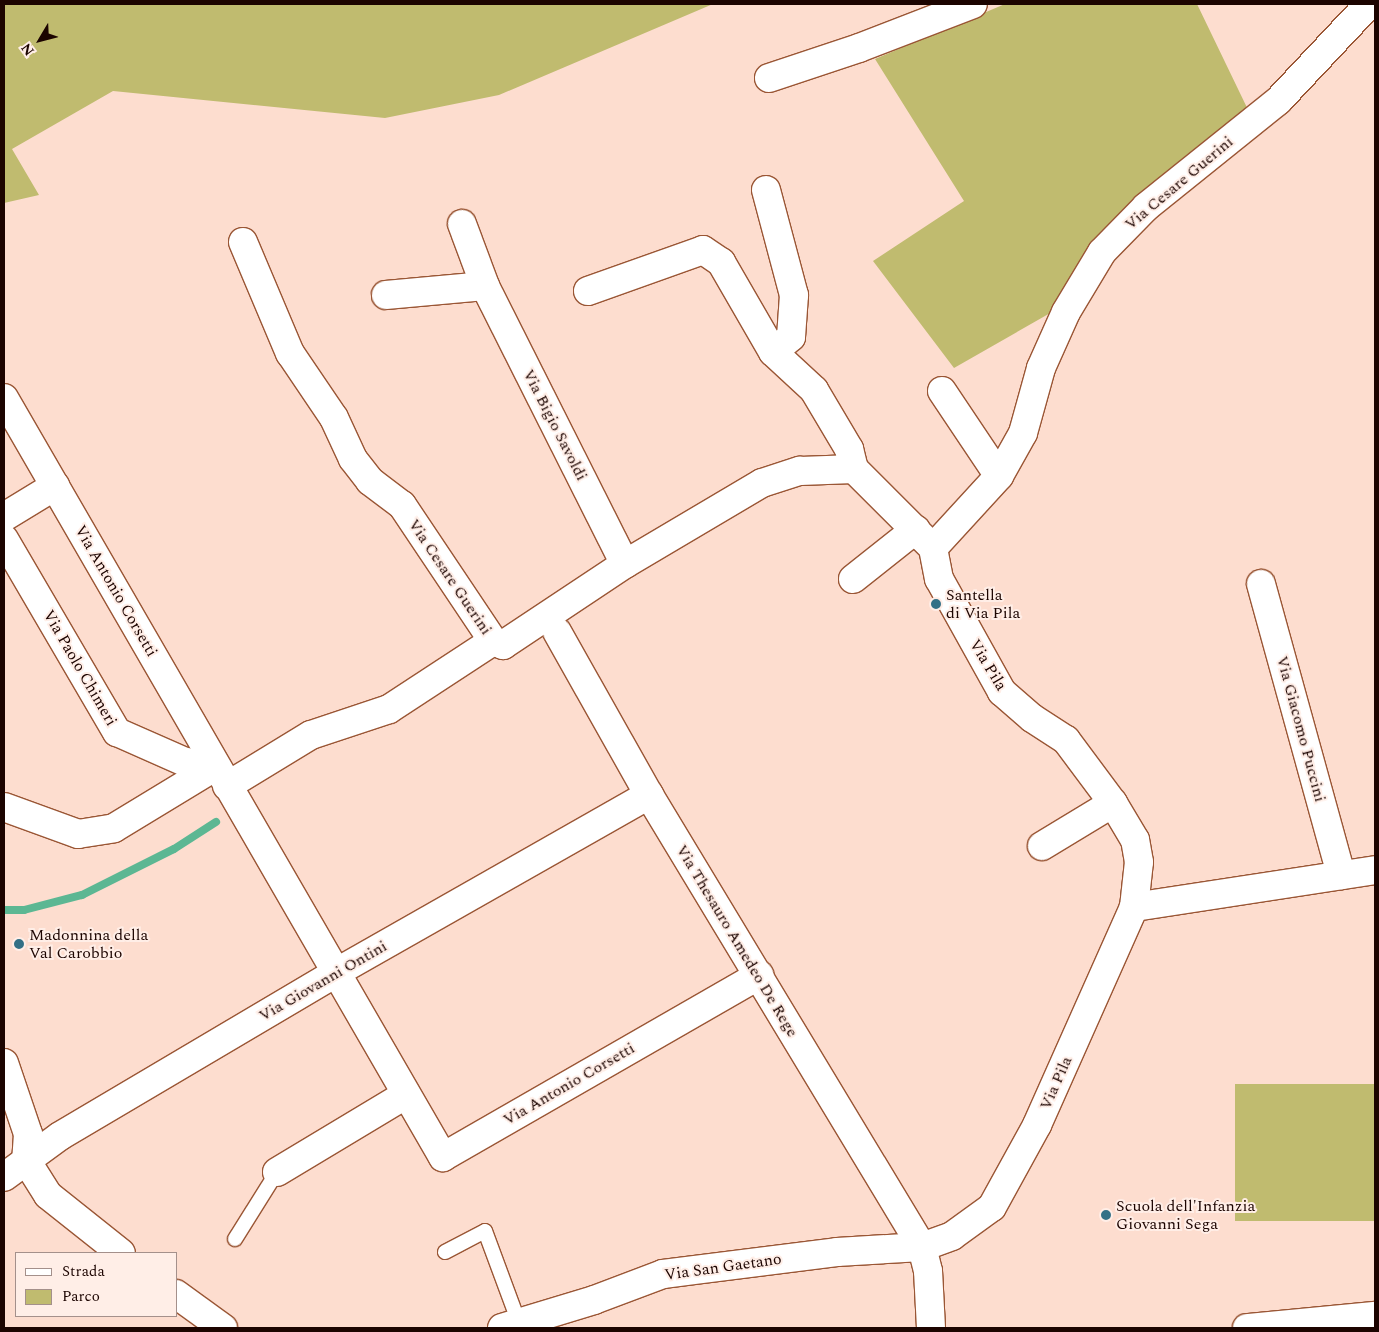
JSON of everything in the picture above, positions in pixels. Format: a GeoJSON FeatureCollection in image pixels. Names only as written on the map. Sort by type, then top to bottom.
{"type":"FeatureCollection","features":[{"type":"Feature","properties":{"kind":"street"},"geometry":{"type":"LineString","coordinates":[[769,78],[859,48],[973,4]]}},
{"type":"Feature","properties":{"kind":"street","name":"Via Cesare Guerini"},"geometry":{"type":"LineString","coordinates":[[853,579],[924,539],[999,476],[1023,433],[1041,368],[1066,312],[1102,252],[1146,207],[1278,101],[1369,4]]}},
{"type":"Feature","properties":{"kind":"street"},"geometry":{"type":"LineString","coordinates":[[766,190],[794,295],[791,338],[773,352]]}},
{"type":"Feature","properties":{"kind":"street","name":"Via Bigio Savoldi"},"geometry":{"type":"LineString","coordinates":[[462,224],[485,286],[624,564]]}},
{"type":"Feature","properties":{"kind":"street","name":"Via Cesare Guerini"},"geometry":{"type":"LineString","coordinates":[[243,242],[290,353],[334,418],[353,459],[370,481],[402,506],[493,640],[503,645],[624,564],[762,483],[800,471],[854,469]]}},
{"type":"Feature","properties":{"kind":"street"},"geometry":{"type":"LineString","coordinates":[[588,290],[703,250],[720,262],[773,352],[814,390],[849,450],[854,469],[924,539]]}},
{"type":"Feature","properties":{"kind":"street"},"geometry":{"type":"LineString","coordinates":[[386,295],[485,286]]}},
{"type":"Feature","properties":{"kind":"street"},"geometry":{"type":"LineString","coordinates":[[942,391],[999,476]]}},
{"type":"Feature","properties":{"kind":"street","name":"Via Antonio Corsetti"},"geometry":{"type":"LineString","coordinates":[[4,398],[337,972],[405,1095],[442,1157],[759,975]]}},
{"type":"Feature","properties":{"kind":"street"},"geometry":{"type":"LineString","coordinates":[[4,517],[55,486]]}},
{"type":"Feature","properties":{"kind":"street","name":"Via Paolo Chimeri"},"geometry":{"type":"LineString","coordinates":[[4,539],[117,732],[222,776]]}},
{"type":"Feature","properties":{"kind":"street","name":"Via Pila"},"geometry":{"type":"LineString","coordinates":[[922,1247],[952,1236],[992,1207],[1037,1126],[1134,907],[1138,855],[1134,840],[1113,803],[1066,740],[1032,718],[1002,692],[939,580],[924,539]]}},
{"type":"Feature","properties":{"kind":"street","name":"Via Giacomo Puccini"},"geometry":{"type":"LineString","coordinates":[[1261,584],[1341,875]]}},
{"type":"Feature","properties":{"kind":"street","name":"Via Thesauro Amedeo De Rege"},"geometry":{"type":"LineString","coordinates":[[557,632],[650,795],[759,975],[853,1137],[922,1247]]}},
{"type":"Feature","properties":{"kind":"street"},"geometry":{"type":"LineString","coordinates":[[4,807],[78,834],[114,828],[311,734],[389,708],[493,640]]}},
{"type":"Feature","properties":{"kind":"street","name":"Via Giovanni Ontini"},"geometry":{"type":"LineString","coordinates":[[4,1177],[60,1136],[337,972],[650,795]]}},
{"type":"Feature","properties":{"kind":"street"},"geometry":{"type":"LineString","coordinates":[[1042,846],[1113,803]]}},
{"type":"Feature","properties":{"kind":"street"},"geometry":{"type":"LineString","coordinates":[[1134,907],[1375,870]]}},
{"type":"Feature","properties":{"kind":"street"},"geometry":{"type":"LineString","coordinates":[[4,1063],[28,1134],[26,1160],[48,1195],[120,1252]]}},
{"type":"Feature","properties":{"kind":"street"},"geometry":{"type":"LineString","coordinates":[[277,1172],[405,1095]]}},
{"type":"Feature","properties":{"kind":"street"},"geometry":{"type":"LineString","coordinates":[[922,1247],[928,1271],[932,1328]]}},
{"type":"Feature","properties":{"kind":"street","name":"Via San Gaetano"},"geometry":{"type":"LineString","coordinates":[[510,1326],[594,1300],[663,1274],[837,1252],[922,1247]]}},
{"type":"Feature","properties":{"kind":"street"},"geometry":{"type":"LineString","coordinates":[[178,1295],[223,1328]]}},
{"type":"Feature","properties":{"kind":"street"},"geometry":{"type":"LineString","coordinates":[[1247,1328],[1375,1316]]}},
{"type":"Feature","properties":{"kind":"lane"},"geometry":{"type":"LineString","coordinates":[[236,1239],[277,1172]]}},
{"type":"Feature","properties":{"kind":"lane"},"geometry":{"type":"LineString","coordinates":[[445,1252],[484,1231],[510,1326]]}},
{"type":"Feature","properties":{"kind":"green space"},"geometry":{"type":"Polygon","coordinates":[[[4,4],[713,4],[499,95],[385,118],[113,91],[12,149],[39,195],[4,203],[4,4]]]}},
{"type":"Feature","properties":{"kind":"green space"},"geometry":{"type":"Polygon","coordinates":[[[1005,4],[1197,4],[1252,118],[1147,187],[1111,225],[1052,312],[954,368],[873,261],[964,201],[875,59],[1005,4]]]}},
{"type":"Feature","properties":{"kind":"green space"},"geometry":{"type":"Polygon","coordinates":[[[1235,1084],[1375,1084],[1375,1221],[1235,1221],[1235,1084]]]}},
{"type":"Feature","properties":{"kind":"waterway"},"geometry":{"type":"LineString","coordinates":[[4,910],[24,910],[82,895],[174,849],[216,822]]}},
{"type":"Feature","properties":{"kind":"place","name":"Santella di Via Pila"},"geometry":{"type":"Point","coordinates":[936,604]}},
{"type":"Feature","properties":{"kind":"place","name":"Madonnina della Val Carobbio"},"geometry":{"type":"Point","coordinates":[19,944]}},
{"type":"Feature","properties":{"kind":"place","name":"Scuola dell'Infanzia Giovanni Sega"},"geometry":{"type":"Point","coordinates":[1106,1215]}}]}
